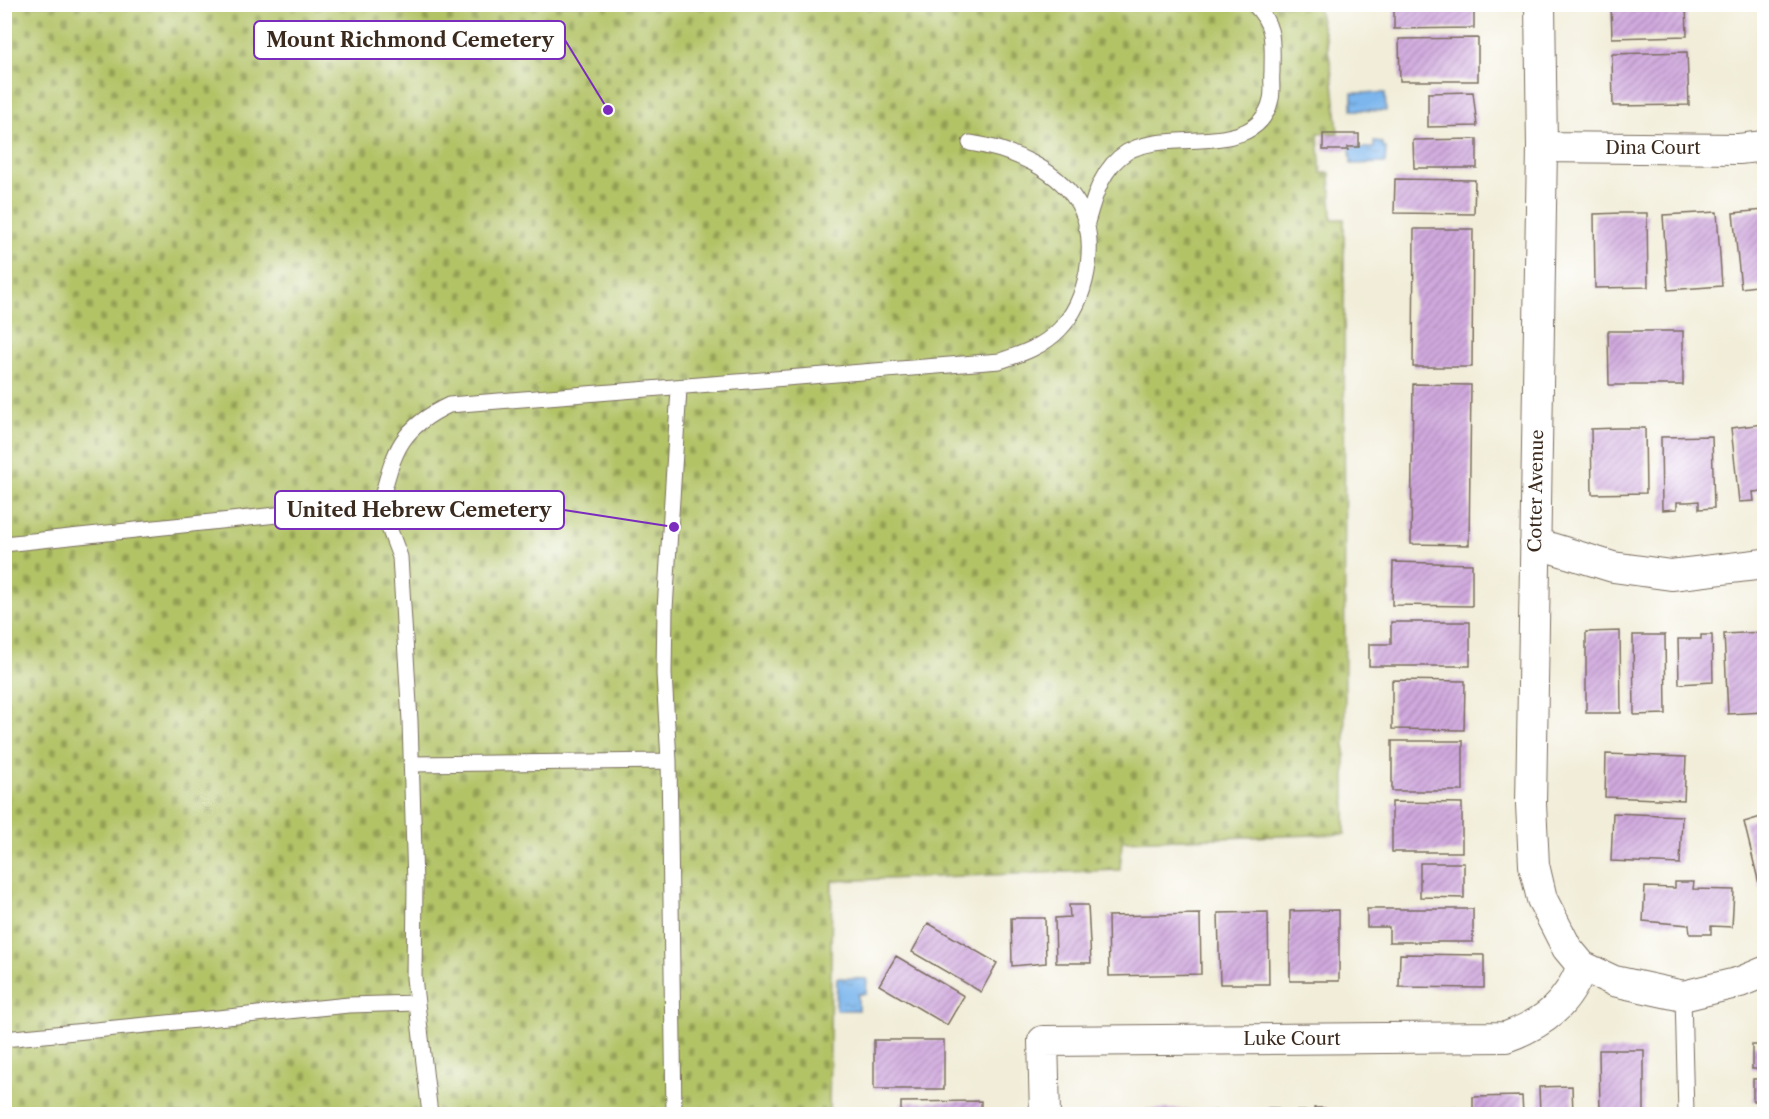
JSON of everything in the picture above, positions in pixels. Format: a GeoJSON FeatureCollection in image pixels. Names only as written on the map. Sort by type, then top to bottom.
{"type":"FeatureCollection","features":[{"type":"Feature","properties":{"kind":"street","name":"Cotter Avenue"},"geometry":{"type":"LineString","coordinates":[[1540,4],[1542,147],[1531,804],[1534,865],[1542,899],[1568,948],[1582,966]]}},
{"type":"Feature","properties":{"kind":"street","name":"Dina Court"},"geometry":{"type":"LineString","coordinates":[[1542,147],[1739,149],[1764,146]]}},
{"type":"Feature","properties":{"kind":"street"},"geometry":{"type":"LineString","coordinates":[[1535,543],[1613,567],[1671,575],[1764,564]]}},
{"type":"Feature","properties":{"kind":"street"},"geometry":{"type":"LineString","coordinates":[[1582,966],[1614,981],[1683,996],[1740,982],[1764,972]]}},
{"type":"Feature","properties":{"kind":"street","name":"Luke Court"},"geometry":{"type":"LineString","coordinates":[[1045,1114],[1043,1041],[1506,1037],[1525,1030],[1556,1009],[1573,990],[1582,966]]}},
{"type":"Feature","properties":{"kind":"lane"},"geometry":{"type":"LineString","coordinates":[[1086,226],[1097,188],[1111,164],[1128,151],[1152,142],[1232,137],[1248,133],[1261,120],[1271,100],[1272,42],[1271,27],[1254,4]]}},
{"type":"Feature","properties":{"kind":"lane"},"geometry":{"type":"LineString","coordinates":[[430,1114],[414,978],[415,884],[412,764],[400,557],[380,504],[394,453],[408,432],[427,416],[449,405],[679,389],[1000,362],[1030,351],[1060,329],[1077,302],[1087,269],[1089,246],[1086,226],[1080,208],[1071,195],[1042,168],[992,147],[970,143]]}},
{"type":"Feature","properties":{"kind":"lane"},"geometry":{"type":"LineString","coordinates":[[674,1114],[669,761],[664,674],[665,609],[679,389]]}},
{"type":"Feature","properties":{"kind":"lane"},"geometry":{"type":"LineString","coordinates":[[4,544],[380,504]]}},
{"type":"Feature","properties":{"kind":"lane"},"geometry":{"type":"LineString","coordinates":[[412,764],[669,761]]}},
{"type":"Feature","properties":{"kind":"lane"},"geometry":{"type":"LineString","coordinates":[[1683,996],[1686,1114]]}},
{"type":"Feature","properties":{"kind":"lane"},"geometry":{"type":"LineString","coordinates":[[4,1039],[349,1005],[417,1003]]}},
{"type":"Feature","properties":{"kind":"green space"},"geometry":{"type":"Polygon","coordinates":[[[5,5],[1318,5],[1334,86],[1338,133],[1318,133],[1321,173],[1330,173],[1332,219],[1344,219],[1345,834],[1122,841],[1120,870],[832,881],[829,1114],[5,1114],[5,5]]]}},
{"type":"Feature","properties":{"kind":"water"},"geometry":{"type":"Polygon","coordinates":[[[1352,93],[1385,93],[1386,111],[1352,110],[1352,93]]]}},
{"type":"Feature","properties":{"kind":"water"},"geometry":{"type":"Polygon","coordinates":[[[1374,142],[1383,143],[1383,148],[1386,148],[1385,163],[1351,164],[1350,148],[1374,148],[1374,142]]]}},
{"type":"Feature","properties":{"kind":"water"},"geometry":{"type":"Polygon","coordinates":[[[837,978],[867,979],[866,994],[858,994],[858,1010],[836,1010],[837,978]]]}},
{"type":"Feature","properties":{"kind":"building"},"geometry":{"type":"Polygon","coordinates":[[[1611,4],[1686,4],[1687,36],[1612,38],[1611,4]]]}},
{"type":"Feature","properties":{"kind":"building"},"geometry":{"type":"Polygon","coordinates":[[[1394,5],[1474,5],[1474,28],[1394,29],[1394,5]]]}},
{"type":"Feature","properties":{"kind":"building"},"geometry":{"type":"Polygon","coordinates":[[[1478,38],[1478,81],[1400,81],[1399,39],[1478,38]]]}},
{"type":"Feature","properties":{"kind":"building"},"geometry":{"type":"Polygon","coordinates":[[[1687,52],[1689,105],[1613,106],[1612,54],[1687,52]]]}},
{"type":"Feature","properties":{"kind":"building"},"geometry":{"type":"Polygon","coordinates":[[[1473,92],[1477,126],[1428,127],[1428,93],[1473,92]]]}},
{"type":"Feature","properties":{"kind":"building"},"geometry":{"type":"Polygon","coordinates":[[[1323,134],[1359,134],[1359,147],[1348,147],[1348,150],[1323,150],[1323,134]]]}},
{"type":"Feature","properties":{"kind":"building"},"geometry":{"type":"Polygon","coordinates":[[[1477,139],[1477,168],[1414,168],[1413,140],[1477,139]]]}},
{"type":"Feature","properties":{"kind":"building"},"geometry":{"type":"Polygon","coordinates":[[[1395,179],[1475,180],[1474,214],[1394,213],[1395,179]]]}},
{"type":"Feature","properties":{"kind":"building"},"geometry":{"type":"Polygon","coordinates":[[[1764,210],[1764,285],[1741,288],[1733,213],[1764,210]]]}},
{"type":"Feature","properties":{"kind":"building"},"geometry":{"type":"Polygon","coordinates":[[[1717,212],[1722,286],[1668,290],[1663,215],[1717,212]]]}},
{"type":"Feature","properties":{"kind":"building"},"geometry":{"type":"Polygon","coordinates":[[[1647,213],[1648,287],[1595,288],[1594,214],[1647,213]]]}},
{"type":"Feature","properties":{"kind":"building"},"geometry":{"type":"Polygon","coordinates":[[[1414,229],[1473,229],[1472,367],[1413,367],[1414,229]]]}},
{"type":"Feature","properties":{"kind":"building"},"geometry":{"type":"Polygon","coordinates":[[[1608,331],[1683,331],[1683,385],[1609,385],[1608,331]]]}},
{"type":"Feature","properties":{"kind":"building"},"geometry":{"type":"Polygon","coordinates":[[[1413,384],[1471,385],[1469,545],[1411,544],[1413,384]]]}},
{"type":"Feature","properties":{"kind":"building"},"geometry":{"type":"Polygon","coordinates":[[[1764,424],[1764,491],[1753,492],[1754,501],[1739,502],[1731,428],[1764,424]]]}},
{"type":"Feature","properties":{"kind":"building"},"geometry":{"type":"Polygon","coordinates":[[[1645,428],[1646,493],[1592,494],[1591,429],[1645,428]]]}},
{"type":"Feature","properties":{"kind":"building"},"geometry":{"type":"Polygon","coordinates":[[[1712,436],[1714,508],[1699,509],[1699,501],[1677,502],[1677,509],[1662,510],[1661,437],[1712,436]]]}},
{"type":"Feature","properties":{"kind":"building"},"geometry":{"type":"Polygon","coordinates":[[[1393,562],[1472,564],[1472,606],[1392,605],[1393,562]]]}},
{"type":"Feature","properties":{"kind":"building"},"geometry":{"type":"Polygon","coordinates":[[[1391,622],[1470,622],[1470,666],[1369,666],[1369,644],[1391,644],[1391,622]]]}},
{"type":"Feature","properties":{"kind":"building"},"geometry":{"type":"Polygon","coordinates":[[[1620,631],[1621,713],[1586,713],[1586,632],[1620,631]]]}},
{"type":"Feature","properties":{"kind":"building"},"geometry":{"type":"Polygon","coordinates":[[[1764,632],[1764,712],[1728,714],[1724,634],[1764,632]]]}},
{"type":"Feature","properties":{"kind":"building"},"geometry":{"type":"Polygon","coordinates":[[[1633,635],[1665,635],[1666,714],[1634,715],[1633,635]]]}},
{"type":"Feature","properties":{"kind":"building"},"geometry":{"type":"Polygon","coordinates":[[[1701,635],[1712,635],[1713,682],[1679,684],[1678,639],[1701,639],[1701,635]]]}},
{"type":"Feature","properties":{"kind":"building"},"geometry":{"type":"Polygon","coordinates":[[[1392,680],[1465,681],[1464,730],[1392,729],[1392,680]]]}},
{"type":"Feature","properties":{"kind":"building"},"geometry":{"type":"Polygon","coordinates":[[[1392,741],[1463,741],[1463,791],[1392,791],[1392,741]]]}},
{"type":"Feature","properties":{"kind":"building"},"geometry":{"type":"Polygon","coordinates":[[[1606,754],[1686,757],[1684,800],[1605,797],[1606,754]]]}},
{"type":"Feature","properties":{"kind":"building"},"geometry":{"type":"Polygon","coordinates":[[[1392,802],[1462,803],[1462,852],[1392,852],[1392,802]]]}},
{"type":"Feature","properties":{"kind":"building"},"geometry":{"type":"Polygon","coordinates":[[[1613,813],[1682,816],[1680,864],[1611,861],[1613,813]]]}},
{"type":"Feature","properties":{"kind":"building"},"geometry":{"type":"Polygon","coordinates":[[[1764,816],[1764,887],[1760,888],[1744,822],[1764,816]]]}},
{"type":"Feature","properties":{"kind":"building"},"geometry":{"type":"Polygon","coordinates":[[[1420,863],[1464,863],[1464,898],[1420,897],[1420,863]]]}},
{"type":"Feature","properties":{"kind":"building"},"geometry":{"type":"Polygon","coordinates":[[[1675,882],[1694,882],[1693,889],[1734,890],[1732,927],[1711,926],[1711,934],[1690,934],[1689,925],[1643,921],[1645,887],[1675,888],[1675,882]]]}},
{"type":"Feature","properties":{"kind":"building"},"geometry":{"type":"Polygon","coordinates":[[[1069,905],[1088,905],[1091,963],[1056,963],[1055,918],[1070,917],[1069,905]]]}},
{"type":"Feature","properties":{"kind":"building"},"geometry":{"type":"Polygon","coordinates":[[[1367,909],[1473,909],[1473,942],[1389,942],[1389,927],[1367,927],[1367,909]]]}},
{"type":"Feature","properties":{"kind":"building"},"geometry":{"type":"Polygon","coordinates":[[[1339,910],[1339,981],[1290,981],[1290,911],[1339,910]]]}},
{"type":"Feature","properties":{"kind":"building"},"geometry":{"type":"Polygon","coordinates":[[[1268,912],[1269,984],[1220,984],[1218,913],[1268,912]]]}},
{"type":"Feature","properties":{"kind":"building"},"geometry":{"type":"Polygon","coordinates":[[[1200,914],[1201,974],[1109,976],[1108,916],[1200,914]]]}},
{"type":"Feature","properties":{"kind":"building"},"geometry":{"type":"Polygon","coordinates":[[[1011,918],[1045,918],[1046,963],[1012,966],[1011,918]]]}},
{"type":"Feature","properties":{"kind":"building"},"geometry":{"type":"Polygon","coordinates":[[[928,923],[997,963],[981,992],[912,952],[928,923]]]}},
{"type":"Feature","properties":{"kind":"building"},"geometry":{"type":"Polygon","coordinates":[[[1400,954],[1484,955],[1484,988],[1399,987],[1400,954]]]}},
{"type":"Feature","properties":{"kind":"building"},"geometry":{"type":"Polygon","coordinates":[[[896,956],[964,996],[947,1025],[879,985],[896,956]]]}},
{"type":"Feature","properties":{"kind":"building"},"geometry":{"type":"Polygon","coordinates":[[[874,1040],[944,1040],[944,1089],[874,1089],[874,1040]]]}},
{"type":"Feature","properties":{"kind":"building"},"geometry":{"type":"Polygon","coordinates":[[[1752,1045],[1764,1045],[1764,1114],[1754,1114],[1754,1110],[1760,1110],[1759,1101],[1753,1101],[1753,1079],[1759,1079],[1759,1069],[1752,1069],[1752,1045]]]}},
{"type":"Feature","properties":{"kind":"building"},"geometry":{"type":"Polygon","coordinates":[[[1599,1050],[1644,1050],[1644,1114],[1600,1114],[1599,1050]]]}},
{"type":"Feature","properties":{"kind":"building"},"geometry":{"type":"Polygon","coordinates":[[[1572,1086],[1573,1114],[1540,1114],[1539,1087],[1572,1086]]]}},
{"type":"Feature","properties":{"kind":"building"},"geometry":{"type":"Polygon","coordinates":[[[1522,1096],[1523,1114],[1473,1114],[1473,1097],[1522,1096]]]}},
{"type":"Feature","properties":{"kind":"building"},"geometry":{"type":"Polygon","coordinates":[[[981,1101],[981,1114],[901,1114],[901,1102],[981,1101]]]}},
{"type":"Feature","properties":{"kind":"building"},"geometry":{"type":"Polygon","coordinates":[[[1268,1108],[1278,1108],[1279,1114],[1245,1114],[1245,1111],[1268,1111],[1268,1108]]]}},
{"type":"Feature","properties":{"kind":"building"},"geometry":{"type":"Polygon","coordinates":[[[1314,1108],[1325,1108],[1325,1114],[1291,1114],[1290,1111],[1314,1111],[1314,1108]]]}},
{"type":"Feature","properties":{"kind":"building"},"geometry":{"type":"Polygon","coordinates":[[[1146,1109],[1188,1109],[1188,1114],[1146,1114],[1146,1109]]]}},
{"type":"Feature","properties":{"kind":"building"},"geometry":{"type":"Polygon","coordinates":[[[1456,1109],[1456,1114],[1402,1114],[1402,1111],[1456,1109]]]}},
{"type":"Feature","properties":{"kind":"building"},"geometry":{"type":"Polygon","coordinates":[[[1233,1110],[1233,1114],[1200,1114],[1200,1111],[1233,1110]]]}},
{"type":"Feature","properties":{"kind":"building"},"geometry":{"type":"Polygon","coordinates":[[[1133,1111],[1133,1114],[1100,1114],[1100,1112],[1133,1111]]]}},
{"type":"Feature","properties":{"kind":"building"},"geometry":{"type":"Polygon","coordinates":[[[1391,1111],[1391,1114],[1335,1114],[1335,1112],[1391,1111]]]}},
{"type":"Feature","properties":{"kind":"place","name":"Mount Richmond Cemetery"},"geometry":{"type":"Point","coordinates":[608,110]}},
{"type":"Feature","properties":{"kind":"place","name":"United Hebrew Cemetery"},"geometry":{"type":"Point","coordinates":[674,527]}}]}
